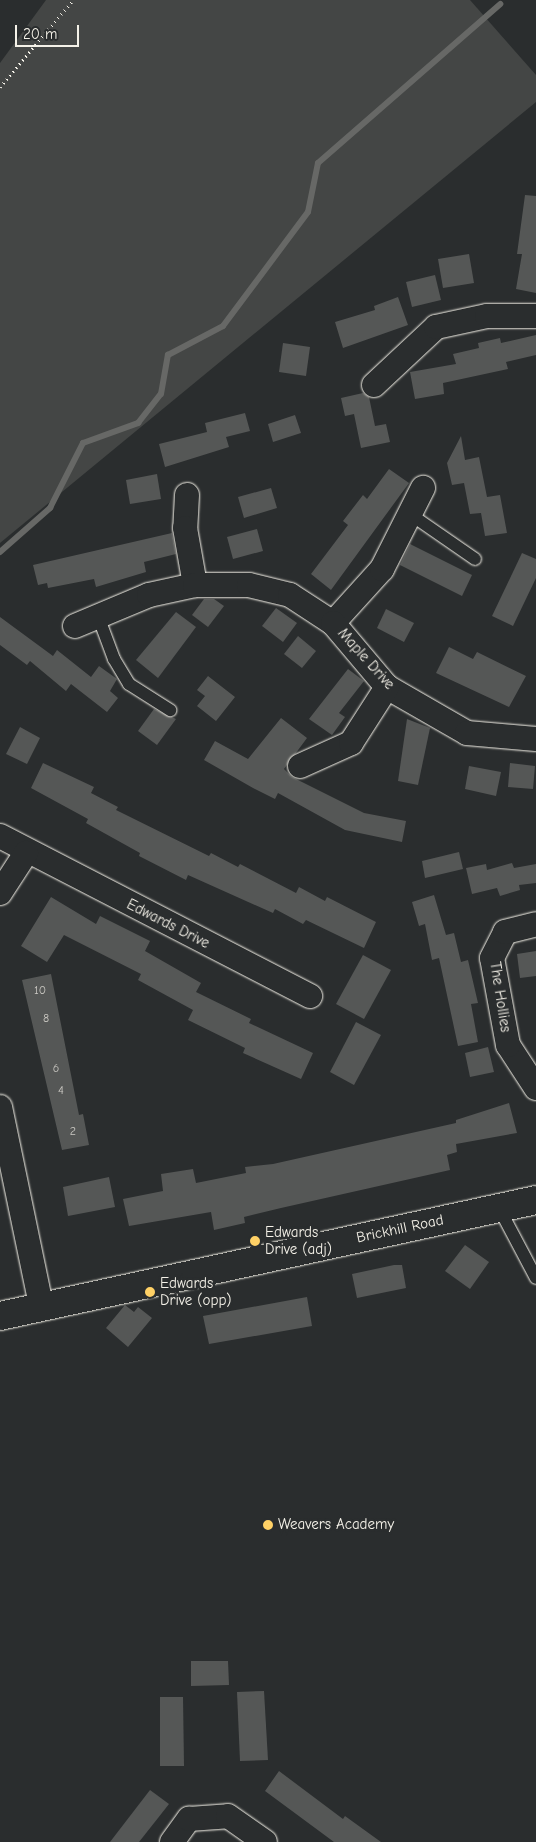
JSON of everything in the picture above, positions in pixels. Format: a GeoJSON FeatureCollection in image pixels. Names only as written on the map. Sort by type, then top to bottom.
{"type":"FeatureCollection","features":[{"type":"Feature","properties":{"kind":"street"},"geometry":{"type":"LineString","coordinates":[[374,385],[436,326],[487,316],[536,316]]}},
{"type":"Feature","properties":{"kind":"street"},"geometry":{"type":"LineString","coordinates":[[334,623],[382,569],[423,488]]}},
{"type":"Feature","properties":{"kind":"street"},"geometry":{"type":"LineString","coordinates":[[187,495],[185,528],[195,585]]}},
{"type":"Feature","properties":{"kind":"street","name":"Maple Drive"},"geometry":{"type":"LineString","coordinates":[[75,626],[149,595],[195,585],[249,585],[290,595],[334,623],[387,687],[466,733],[536,739]]}},
{"type":"Feature","properties":{"kind":"street"},"geometry":{"type":"LineString","coordinates":[[300,766],[351,743],[387,687]]}},
{"type":"Feature","properties":{"kind":"street","name":"Edwards Drive"},"geometry":{"type":"LineString","coordinates":[[0,836],[26,853],[310,996]]}},
{"type":"Feature","properties":{"kind":"street"},"geometry":{"type":"LineString","coordinates":[[0,893],[26,853]]}},
{"type":"Feature","properties":{"kind":"street","name":"The Hollies"},"geometry":{"type":"LineString","coordinates":[[536,924],[505,932],[492,958],[508,1045],[536,1088]]}},
{"type":"Feature","properties":{"kind":"street"},"geometry":{"type":"LineString","coordinates":[[0,1107],[41,1305]]}},
{"type":"Feature","properties":{"kind":"street","name":"Brickhill Road"},"geometry":{"type":"LineString","coordinates":[[0,1316],[41,1305],[536,1200]]}},
{"type":"Feature","properties":{"kind":"street"},"geometry":{"type":"LineString","coordinates":[[172,1842],[189,1819],[228,1816],[265,1842]]}},
{"type":"Feature","properties":{"kind":"lane"},"geometry":{"type":"LineString","coordinates":[[410,514],[475,559]]}},
{"type":"Feature","properties":{"kind":"lane"},"geometry":{"type":"LineString","coordinates":[[98,616],[114,659],[129,684],[170,710]]}},
{"type":"Feature","properties":{"kind":"lane"},"geometry":{"type":"LineString","coordinates":[[499,1208],[536,1278]]}},
{"type":"Feature","properties":{"kind":"path"},"geometry":{"type":"LineString","coordinates":[[0,87],[73,0]]}},
{"type":"Feature","properties":{"kind":"shaded area"},"geometry":{"type":"Polygon","coordinates":[[[46,0],[470,0],[536,75],[536,102],[0,543],[0,63],[46,0]]]}},
{"type":"Feature","properties":{"kind":"building"},"geometry":{"type":"Polygon","coordinates":[[[525,195],[536,196],[536,293],[516,289],[522,254],[517,254],[525,195]]]}},
{"type":"Feature","properties":{"kind":"building"},"geometry":{"type":"Polygon","coordinates":[[[469,254],[474,283],[443,288],[438,259],[469,254]]]}},
{"type":"Feature","properties":{"kind":"building"},"geometry":{"type":"Polygon","coordinates":[[[435,275],[441,300],[412,307],[406,282],[435,275]]]}},
{"type":"Feature","properties":{"kind":"building"},"geometry":{"type":"Polygon","coordinates":[[[398,297],[408,325],[343,348],[335,322],[375,310],[374,306],[398,297]]]}},
{"type":"Feature","properties":{"kind":"building"},"geometry":{"type":"Polygon","coordinates":[[[536,335],[536,355],[506,362],[508,369],[443,383],[444,394],[415,399],[410,372],[456,364],[453,354],[479,348],[478,343],[500,338],[501,343],[536,335]]]}},
{"type":"Feature","properties":{"kind":"building"},"geometry":{"type":"Polygon","coordinates":[[[283,343],[310,347],[306,376],[279,372],[283,343]]]}},
{"type":"Feature","properties":{"kind":"building"},"geometry":{"type":"Polygon","coordinates":[[[363,393],[369,397],[375,426],[386,424],[390,442],[361,448],[354,414],[345,416],[341,398],[363,393]]]}},
{"type":"Feature","properties":{"kind":"building"},"geometry":{"type":"Polygon","coordinates":[[[245,413],[250,431],[226,437],[229,447],[165,467],[159,444],[207,432],[205,423],[245,413]]]}},
{"type":"Feature","properties":{"kind":"building"},"geometry":{"type":"Polygon","coordinates":[[[295,415],[301,433],[273,442],[268,424],[295,415]]]}},
{"type":"Feature","properties":{"kind":"building"},"geometry":{"type":"Polygon","coordinates":[[[461,436],[465,460],[479,457],[487,497],[500,495],[507,533],[485,536],[481,513],[470,514],[464,483],[452,485],[447,463],[461,436]]]}},
{"type":"Feature","properties":{"kind":"building"},"geometry":{"type":"Polygon","coordinates":[[[389,469],[409,483],[331,590],[311,574],[348,525],[343,521],[363,495],[367,499],[389,469]]]}},
{"type":"Feature","properties":{"kind":"building"},"geometry":{"type":"Polygon","coordinates":[[[157,474],[161,499],[130,504],[126,480],[157,474]]]}},
{"type":"Feature","properties":{"kind":"building"},"geometry":{"type":"Polygon","coordinates":[[[271,488],[277,508],[244,518],[238,497],[271,488]]]}},
{"type":"Feature","properties":{"kind":"building"},"geometry":{"type":"Polygon","coordinates":[[[257,529],[263,551],[233,559],[227,537],[257,529]]]}},
{"type":"Feature","properties":{"kind":"building"},"geometry":{"type":"Polygon","coordinates":[[[172,533],[176,554],[144,562],[146,572],[96,587],[94,579],[48,588],[47,583],[38,585],[33,565],[172,533]]]}},
{"type":"Feature","properties":{"kind":"building"},"geometry":{"type":"Polygon","coordinates":[[[410,544],[472,575],[462,596],[400,565],[410,544]]]}},
{"type":"Feature","properties":{"kind":"building"},"geometry":{"type":"Polygon","coordinates":[[[522,553],[536,559],[536,578],[513,626],[492,616],[522,553]]]}},
{"type":"Feature","properties":{"kind":"building"},"geometry":{"type":"Polygon","coordinates":[[[204,599],[214,599],[224,606],[208,627],[192,615],[204,599]]]}},
{"type":"Feature","properties":{"kind":"building"},"geometry":{"type":"Polygon","coordinates":[[[276,608],[297,623],[283,642],[262,626],[276,608]]]}},
{"type":"Feature","properties":{"kind":"building"},"geometry":{"type":"Polygon","coordinates":[[[386,609],[414,623],[404,642],[377,628],[386,609]]]}},
{"type":"Feature","properties":{"kind":"building"},"geometry":{"type":"Polygon","coordinates":[[[176,612],[196,627],[158,678],[136,660],[176,612]]]}},
{"type":"Feature","properties":{"kind":"building"},"geometry":{"type":"Polygon","coordinates":[[[0,617],[53,656],[57,650],[91,677],[99,666],[117,679],[110,691],[118,698],[107,712],[71,684],[66,691],[30,661],[27,665],[0,645],[0,617]]]}},
{"type":"Feature","properties":{"kind":"building"},"geometry":{"type":"Polygon","coordinates":[[[298,636],[316,651],[302,668],[284,654],[298,636]]]}},
{"type":"Feature","properties":{"kind":"building"},"geometry":{"type":"Polygon","coordinates":[[[449,647],[473,659],[477,652],[526,676],[509,707],[436,673],[449,647]]]}},
{"type":"Feature","properties":{"kind":"building"},"geometry":{"type":"Polygon","coordinates":[[[348,669],[364,681],[339,713],[345,717],[332,735],[309,719],[348,669]]]}},
{"type":"Feature","properties":{"kind":"building"},"geometry":{"type":"Polygon","coordinates":[[[208,676],[235,697],[216,721],[197,706],[205,696],[197,690],[208,676]]]}},
{"type":"Feature","properties":{"kind":"building"},"geometry":{"type":"Polygon","coordinates":[[[154,709],[176,719],[157,745],[138,731],[154,709]]]}},
{"type":"Feature","properties":{"kind":"building"},"geometry":{"type":"Polygon","coordinates":[[[281,718],[307,738],[284,769],[292,777],[364,813],[406,821],[402,842],[345,830],[278,793],[275,799],[204,760],[215,741],[248,759],[281,718]]]}},
{"type":"Feature","properties":{"kind":"building"},"geometry":{"type":"Polygon","coordinates":[[[407,719],[430,728],[418,785],[398,781],[407,719]]]}},
{"type":"Feature","properties":{"kind":"building"},"geometry":{"type":"Polygon","coordinates":[[[20,727],[40,738],[27,764],[6,754],[20,727]]]}},
{"type":"Feature","properties":{"kind":"building"},"geometry":{"type":"Polygon","coordinates":[[[43,763],[94,787],[91,793],[118,807],[116,810],[209,856],[211,853],[238,867],[240,864],[296,893],[299,887],[325,901],[327,897],[376,922],[364,948],[306,920],[303,924],[275,909],[273,913],[188,875],[186,880],[139,856],[140,853],[86,823],[88,819],[31,788],[43,763]]]}},
{"type":"Feature","properties":{"kind":"building"},"geometry":{"type":"Polygon","coordinates":[[[510,763],[535,766],[533,789],[508,787],[510,763]]]}},
{"type":"Feature","properties":{"kind":"building"},"geometry":{"type":"Polygon","coordinates":[[[469,766],[501,772],[496,796],[465,789],[469,766]]]}},
{"type":"Feature","properties":{"kind":"building"},"geometry":{"type":"Polygon","coordinates":[[[459,852],[463,869],[425,878],[422,861],[459,852]]]}},
{"type":"Feature","properties":{"kind":"building"},"geometry":{"type":"Polygon","coordinates":[[[512,863],[514,868],[536,864],[536,883],[519,885],[520,890],[500,896],[497,888],[472,894],[466,868],[486,864],[487,870],[512,863]]]}},
{"type":"Feature","properties":{"kind":"building"},"geometry":{"type":"Polygon","coordinates":[[[434,895],[446,935],[454,933],[461,962],[468,960],[478,1003],[471,1004],[478,1042],[458,1046],[439,958],[432,960],[425,924],[419,926],[412,902],[434,895]]]}},
{"type":"Feature","properties":{"kind":"building"},"geometry":{"type":"Polygon","coordinates":[[[51,897],[96,924],[100,916],[150,941],[145,951],[201,983],[196,992],[251,1019],[249,1023],[313,1053],[301,1079],[243,1053],[245,1048],[188,1020],[193,1010],[138,980],[141,974],[64,935],[47,962],[21,946],[51,897]]]}},
{"type":"Feature","properties":{"kind":"building"},"geometry":{"type":"Polygon","coordinates":[[[536,951],[536,976],[520,978],[517,954],[536,951]]]}},
{"type":"Feature","properties":{"kind":"building"},"geometry":{"type":"Polygon","coordinates":[[[363,955],[391,970],[364,1019],[336,1004],[363,955]]]}},
{"type":"Feature","properties":{"kind":"building"},"geometry":{"type":"Polygon","coordinates":[[[51,974],[79,1115],[83,1114],[89,1145],[62,1150],[22,980],[51,974]]]}},
{"type":"Feature","properties":{"kind":"building"},"geometry":{"type":"Polygon","coordinates":[[[356,1022],[381,1035],[354,1085],[330,1072],[356,1022]]]}},
{"type":"Feature","properties":{"kind":"building"},"geometry":{"type":"Polygon","coordinates":[[[488,1047],[494,1072],[470,1077],[465,1053],[488,1047]]]}},
{"type":"Feature","properties":{"kind":"building"},"geometry":{"type":"Polygon","coordinates":[[[509,1103],[517,1133],[456,1144],[457,1152],[447,1155],[450,1170],[244,1217],[245,1223],[214,1230],[211,1212],[129,1226],[123,1199],[163,1191],[161,1174],[193,1169],[196,1183],[246,1173],[245,1167],[273,1164],[456,1123],[456,1120],[509,1103]]]}},
{"type":"Feature","properties":{"kind":"building"},"geometry":{"type":"Polygon","coordinates":[[[109,1177],[115,1207],[68,1216],[63,1187],[109,1177]]]}},
{"type":"Feature","properties":{"kind":"building"},"geometry":{"type":"Polygon","coordinates":[[[465,1245],[489,1262],[470,1289],[445,1271],[465,1245]]]}},
{"type":"Feature","properties":{"kind":"building"},"geometry":{"type":"Polygon","coordinates":[[[402,1265],[406,1288],[357,1298],[352,1274],[402,1265]]]}},
{"type":"Feature","properties":{"kind":"building"},"geometry":{"type":"Polygon","coordinates":[[[307,1297],[312,1326],[209,1344],[203,1316],[307,1297]]]}},
{"type":"Feature","properties":{"kind":"building"},"geometry":{"type":"Polygon","coordinates":[[[125,1305],[134,1312],[138,1307],[152,1318],[128,1347],[106,1328],[125,1305]]]}},
{"type":"Feature","properties":{"kind":"building"},"geometry":{"type":"Polygon","coordinates":[[[191,1661],[228,1661],[229,1685],[191,1686],[191,1661]]]}},
{"type":"Feature","properties":{"kind":"building"},"geometry":{"type":"Polygon","coordinates":[[[264,1691],[268,1760],[240,1761],[237,1692],[264,1691]]]}},
{"type":"Feature","properties":{"kind":"building"},"geometry":{"type":"Polygon","coordinates":[[[160,1697],[183,1697],[184,1766],[160,1766],[160,1697]]]}},
{"type":"Feature","properties":{"kind":"building"},"geometry":{"type":"Polygon","coordinates":[[[279,1771],[343,1819],[345,1816],[381,1842],[334,1842],[265,1791],[279,1771]]]}},
{"type":"Feature","properties":{"kind":"building"},"geometry":{"type":"Polygon","coordinates":[[[150,1790],[169,1804],[139,1842],[110,1842],[150,1790]]]}},
{"type":"Feature","properties":{"kind":"waterway"},"geometry":{"type":"LineString","coordinates":[[0,552],[50,508],[83,443],[138,423],[161,394],[168,355],[223,326],[308,212],[318,163],[500,4]]}},
{"type":"Feature","properties":{"kind":"place","name":"Edwards Drive (adj)"},"geometry":{"type":"Point","coordinates":[255,1241]}},
{"type":"Feature","properties":{"kind":"place","name":"Edwards Drive (opp)"},"geometry":{"type":"Point","coordinates":[150,1292]}},
{"type":"Feature","properties":{"kind":"place","name":"Weavers Academy"},"geometry":{"type":"Point","coordinates":[268,1525]}}]}
